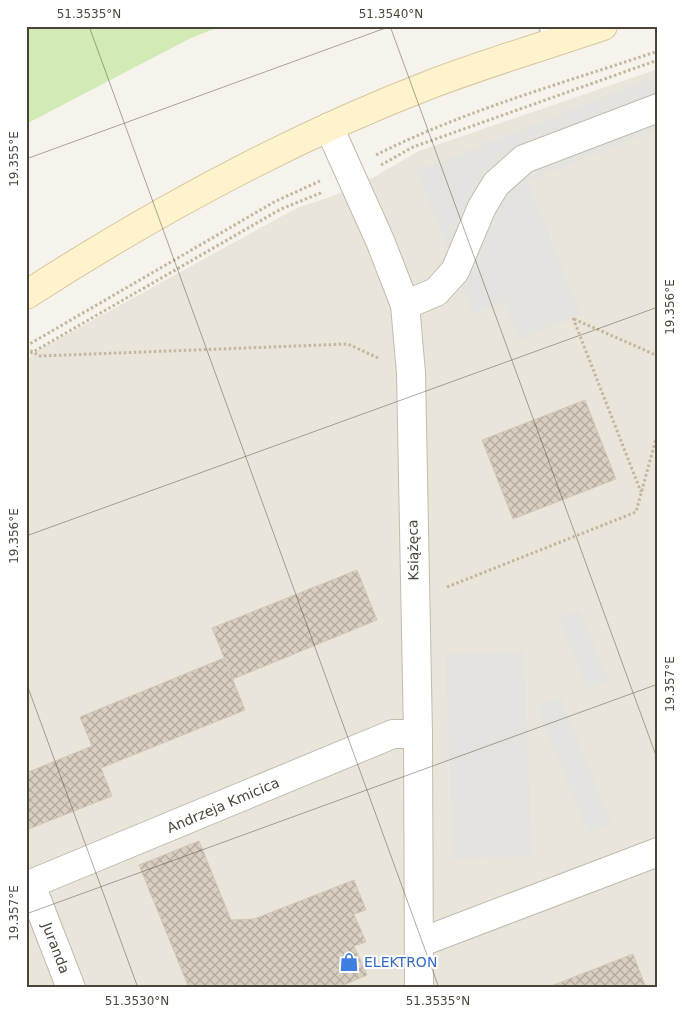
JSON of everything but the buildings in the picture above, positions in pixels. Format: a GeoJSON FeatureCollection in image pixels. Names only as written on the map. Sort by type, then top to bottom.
{"type":"FeatureCollection","features":[{"type":"Feature","properties":{"kind":"street"},"geometry":{"type":"LineString","coordinates":[[26,295],[100,248],[213,182],[329,127],[550,35],[603,26]]}},
{"type":"Feature","properties":{"kind":"street"},"geometry":{"type":"LineString","coordinates":[[405,305],[436,292],[455,271],[482,206],[496,184],[524,160],[658,108]]}},
{"type":"Feature","properties":{"kind":"street","name":"Książęca"},"geometry":{"type":"LineString","coordinates":[[329,127],[381,243],[405,305],[411,374],[418,734],[419,988]]}},
{"type":"Feature","properties":{"kind":"street","name":"Andrzeja Kmicica"},"geometry":{"type":"LineString","coordinates":[[29,886],[393,734],[418,734]]}},
{"type":"Feature","properties":{"kind":"street"},"geometry":{"type":"LineString","coordinates":[[419,942],[658,852]]}},
{"type":"Feature","properties":{"kind":"street","name":"Juranda"},"geometry":{"type":"LineString","coordinates":[[29,886],[71,988]]}},
{"type":"Feature","properties":{"kind":"path"},"geometry":{"type":"LineString","coordinates":[[371,158],[403,141],[472,114],[658,51]]}},
{"type":"Feature","properties":{"kind":"path"},"geometry":{"type":"LineString","coordinates":[[376,168],[413,146],[658,60]]}},
{"type":"Feature","properties":{"kind":"path"},"geometry":{"type":"LineString","coordinates":[[323,180],[276,201],[26,347],[40,356],[348,344],[411,374]]}},
{"type":"Feature","properties":{"kind":"path"},"geometry":{"type":"LineString","coordinates":[[26,356],[281,209],[325,191]]}},
{"type":"Feature","properties":{"kind":"path"},"geometry":{"type":"LineString","coordinates":[[641,492],[573,318],[658,356]]}},
{"type":"Feature","properties":{"kind":"path"},"geometry":{"type":"LineString","coordinates":[[414,600],[636,512],[658,431]]}},
{"type":"Feature","properties":{"kind":"shaded area"},"geometry":{"type":"Polygon","coordinates":[[[658,69],[658,988],[26,988],[26,360],[40,349],[297,208],[333,196],[374,177],[419,151],[658,69]]]}},
{"type":"Feature","properties":{"kind":"shaded area"},"geometry":{"type":"Polygon","coordinates":[[[651,78],[658,94],[658,129],[528,181],[581,315],[519,340],[504,302],[473,314],[416,171],[651,78]]]}},
{"type":"Feature","properties":{"kind":"shaded area"},"geometry":{"type":"Polygon","coordinates":[[[580,610],[609,681],[588,690],[558,619],[580,610]]]}},
{"type":"Feature","properties":{"kind":"shaded area"},"geometry":{"type":"Polygon","coordinates":[[[524,651],[532,856],[453,859],[445,654],[524,651]]]}},
{"type":"Feature","properties":{"kind":"shaded area"},"geometry":{"type":"Polygon","coordinates":[[[560,696],[612,824],[588,834],[536,706],[560,696]]]}},
{"type":"Feature","properties":{"kind":"green space"},"geometry":{"type":"Polygon","coordinates":[[[26,26],[222,26],[191,38],[26,124],[26,26]]]}},
{"type":"Feature","properties":{"kind":"place","name":"ELEKTRON"},"geometry":{"type":"Point","coordinates":[349,962]}}]}
